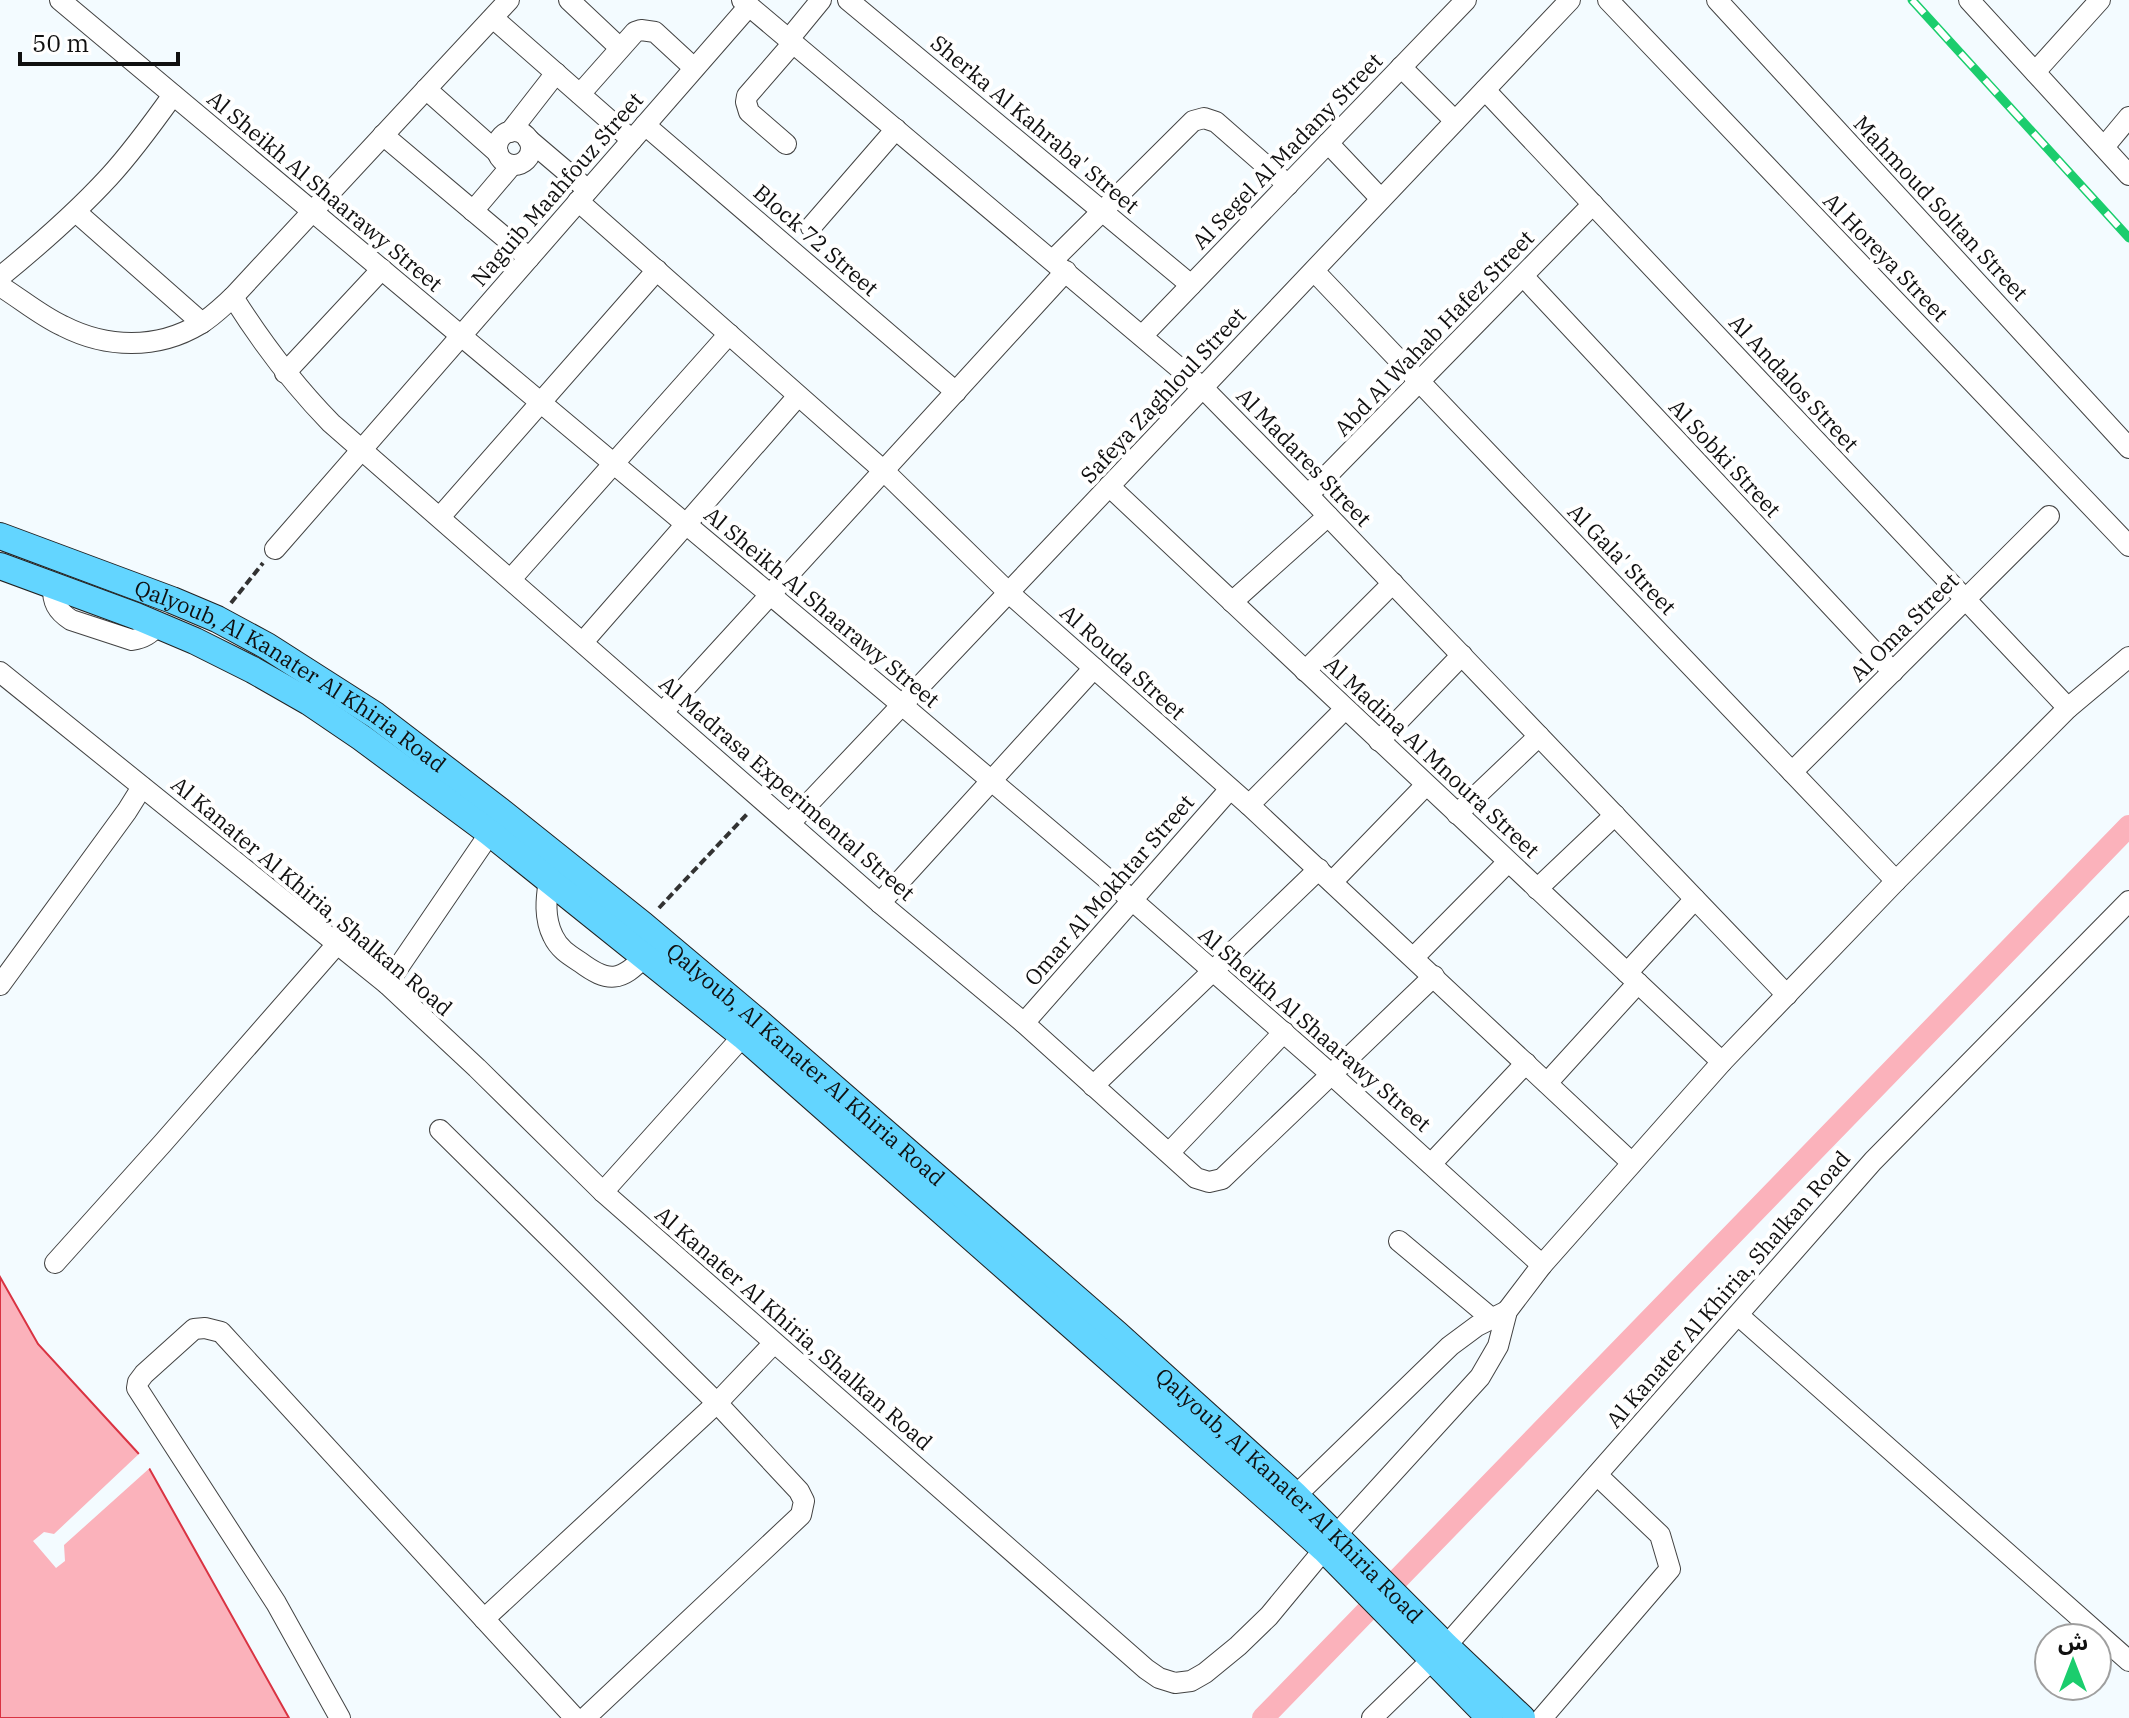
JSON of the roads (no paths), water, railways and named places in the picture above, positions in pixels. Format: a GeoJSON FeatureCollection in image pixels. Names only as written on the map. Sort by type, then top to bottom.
{"type":"FeatureCollection","features":[{"type":"Feature","properties":{"kind":"main road","name":"Qalyoub, Al Kanater Al Khiria Road"},"geometry":{"type":"LineString","coordinates":[[0,536],[217,619],[267,646],[375,715],[496,823],[649,940],[1117,1334],[1439,1653],[1490,1718]]}},
{"type":"Feature","properties":{"kind":"main road"},"geometry":{"type":"LineString","coordinates":[[53,585],[64,560]]}},
{"type":"Feature","properties":{"kind":"main road","name":"Qalyoub, Al Kanater Al Khiria Road"},"geometry":{"type":"LineString","coordinates":[[0,566],[158,625],[253,670],[309,702],[496,823],[549,880],[649,940],[743,1036],[1288,1502]]}},
{"type":"Feature","properties":{"kind":"main road","name":"Qalyoub, Al Kanater Al Khiria Road"},"geometry":{"type":"LineString","coordinates":[[1439,1653],[1522,1718]]}},
{"type":"Feature","properties":{"kind":"street","name":"Al Sheikh Al Shaarawy Street"},"geometry":{"type":"LineString","coordinates":[[60,0],[1132,900],[1284,1032],[1542,1265]]}},
{"type":"Feature","properties":{"kind":"street"},"geometry":{"type":"LineString","coordinates":[[0,286],[60,325],[90,338],[122,344],[154,342],[202,323],[233,297],[509,0]]}},
{"type":"Feature","properties":{"kind":"street"},"geometry":{"type":"LineString","coordinates":[[569,0],[620,48]]}},
{"type":"Feature","properties":{"kind":"street"},"geometry":{"type":"LineString","coordinates":[[786,144],[749,112],[747,96],[821,0]]}},
{"type":"Feature","properties":{"kind":"street","name":"Sherka Al Kahraba' Street"},"geometry":{"type":"LineString","coordinates":[[848,0],[1191,285]]}},
{"type":"Feature","properties":{"kind":"street","name":"Al Segel Al Madany Street"},"geometry":{"type":"LineString","coordinates":[[1142,336],[1466,0]]}},
{"type":"Feature","properties":{"kind":"street","name":"Safeya Zaghloul Street"},"geometry":{"type":"LineString","coordinates":[[790,823],[1570,0]]}},
{"type":"Feature","properties":{"kind":"street","name":"Al Horeya Street"},"geometry":{"type":"LineString","coordinates":[[1608,0],[2129,546]]}},
{"type":"Feature","properties":{"kind":"street","name":"Mahmoud Soltan Street"},"geometry":{"type":"LineString","coordinates":[[1717,0],[2129,448]]}},
{"type":"Feature","properties":{"kind":"street"},"geometry":{"type":"LineString","coordinates":[[1969,0],[2129,175]]}},
{"type":"Feature","properties":{"kind":"street"},"geometry":{"type":"LineString","coordinates":[[2035,72],[2100,0]]}},
{"type":"Feature","properties":{"kind":"street","name":"Al Madares Street"},"geometry":{"type":"LineString","coordinates":[[745,3],[1203,388],[1787,995]]}},
{"type":"Feature","properties":{"kind":"street","name":"Naguib Maahfouz Street"},"geometry":{"type":"LineString","coordinates":[[275,549],[694,68],[745,3]]}},
{"type":"Feature","properties":{"kind":"street","name":"Block 72 Street"},"geometry":{"type":"LineString","coordinates":[[493,18],[580,94],[638,132],[956,392]]}},
{"type":"Feature","properties":{"kind":"street"},"geometry":{"type":"LineString","coordinates":[[580,94],[635,32],[655,32],[694,68]]}},
{"type":"Feature","properties":{"kind":"street"},"geometry":{"type":"LineString","coordinates":[[1401,67],[1455,121]]}},
{"type":"Feature","properties":{"kind":"street"},"geometry":{"type":"LineString","coordinates":[[519,135],[556,73]]}},
{"type":"Feature","properties":{"kind":"street"},"geometry":{"type":"LineString","coordinates":[[426,89],[505,159],[524,162],[529,157],[530,145],[519,135],[504,135],[497,146],[505,159]]}},
{"type":"Feature","properties":{"kind":"street","name":"Al Andalos Street"},"geometry":{"type":"LineString","coordinates":[[1485,90],[2068,708]]}},
{"type":"Feature","properties":{"kind":"street"},"geometry":{"type":"LineString","coordinates":[[0,277],[76,212],[111,175],[173,95]]}},
{"type":"Feature","properties":{"kind":"street"},"geometry":{"type":"LineString","coordinates":[[2104,147],[2129,117]]}},
{"type":"Feature","properties":{"kind":"street"},"geometry":{"type":"LineString","coordinates":[[663,712],[956,392],[1102,211],[1193,121],[1204,118],[1216,122],[1288,185]]}},
{"type":"Feature","properties":{"kind":"street"},"geometry":{"type":"LineString","coordinates":[[811,227],[896,129]]}},
{"type":"Feature","properties":{"kind":"street"},"geometry":{"type":"LineString","coordinates":[[383,135],[529,258]]}},
{"type":"Feature","properties":{"kind":"street","name":"Al Rouda Street"},"geometry":{"type":"LineString","coordinates":[[519,135],[657,270],[885,472],[1008,592],[1249,805],[1632,1163]]}},
{"type":"Feature","properties":{"kind":"street"},"geometry":{"type":"LineString","coordinates":[[1328,143],[1381,199]]}},
{"type":"Feature","properties":{"kind":"street"},"geometry":{"type":"LineString","coordinates":[[473,211],[505,159]]}},
{"type":"Feature","properties":{"kind":"street","name":"Abd Al Wahab Hafez Street"},"geometry":{"type":"LineString","coordinates":[[1308,495],[1593,204]]}},
{"type":"Feature","properties":{"kind":"street"},"geometry":{"type":"LineString","coordinates":[[76,212],[202,323]]}},
{"type":"Feature","properties":{"kind":"street"},"geometry":{"type":"LineString","coordinates":[[285,373],[382,269]]}},
{"type":"Feature","properties":{"kind":"street"},"geometry":{"type":"LineString","coordinates":[[440,517],[657,270]]}},
{"type":"Feature","properties":{"kind":"street","name":"Al Gala' Street"},"geometry":{"type":"LineString","coordinates":[[1314,271],[1896,881]]}},
{"type":"Feature","properties":{"kind":"street","name":"Al Sobki Street"},"geometry":{"type":"LineString","coordinates":[[1523,276],[1893,672]]}},
{"type":"Feature","properties":{"kind":"street","name":"Al Madrasa Experimental Street"},"geometry":{"type":"LineString","coordinates":[[233,297],[285,373],[331,423],[1202,1181],[1222,1179],[1434,976]]}},
{"type":"Feature","properties":{"kind":"street"},"geometry":{"type":"LineString","coordinates":[[511,579],[729,334]]}},
{"type":"Feature","properties":{"kind":"street"},"geometry":{"type":"LineString","coordinates":[[583,642],[798,396]]}},
{"type":"Feature","properties":{"kind":"street","name":"Al Madina Al Mnoura Street"},"geometry":{"type":"LineString","coordinates":[[1109,486],[1722,1062]]}},
{"type":"Feature","properties":{"kind":"street"},"geometry":{"type":"LineString","coordinates":[[1232,602],[1328,516]]}},
{"type":"Feature","properties":{"kind":"street","name":"Al Oma Street"},"geometry":{"type":"LineString","coordinates":[[1792,772],[2049,516]]}},
{"type":"Feature","properties":{"kind":"street"},"geometry":{"type":"LineString","coordinates":[[1305,671],[1393,583]]}},
{"type":"Feature","properties":{"kind":"street"},"geometry":{"type":"LineString","coordinates":[[1379,741],[1462,655]]}},
{"type":"Feature","properties":{"kind":"street","name":"Al Kanater Al Khiria, Shalkan Road"},"geometry":{"type":"LineString","coordinates":[[1288,1502],[1450,1346],[1499,1314],[1722,1062],[2068,708],[2129,657]]}},
{"type":"Feature","properties":{"kind":"street"},"geometry":{"type":"LineString","coordinates":[[880,903],[1094,668]]}},
{"type":"Feature","properties":{"kind":"street","name":"Al Kanater Al Khiria, Shalkan Road"},"geometry":{"type":"LineString","coordinates":[[0,672],[387,984],[603,1192],[1159,1678],[1175,1683],[1191,1681],[1205,1673],[1238,1646],[1298,1583],[1339,1551],[1480,1377],[1498,1346],[1499,1314]]}},
{"type":"Feature","properties":{"kind":"street"},"geometry":{"type":"LineString","coordinates":[[1249,805],[1345,709]]}},
{"type":"Feature","properties":{"kind":"street"},"geometry":{"type":"LineString","coordinates":[[1457,814],[1539,736]]}},
{"type":"Feature","properties":{"kind":"street"},"geometry":{"type":"LineString","coordinates":[[1093,1086],[1213,970],[1325,876],[1426,785]]}},
{"type":"Feature","properties":{"kind":"street"},"geometry":{"type":"LineString","coordinates":[[0,985],[142,787]]}},
{"type":"Feature","properties":{"kind":"street","name":"Omar Al Mokhtar Street"},"geometry":{"type":"LineString","coordinates":[[1024,1023],[1230,789]]}},
{"type":"Feature","properties":{"kind":"street"},"geometry":{"type":"LineString","coordinates":[[1537,889],[1615,815]]}},
{"type":"Feature","properties":{"kind":"street"},"geometry":{"type":"LineString","coordinates":[[387,984],[496,823]]}},
{"type":"Feature","properties":{"kind":"street"},"geometry":{"type":"LineString","coordinates":[[1414,957],[1508,862]]}},
{"type":"Feature","properties":{"kind":"street"},"geometry":{"type":"LineString","coordinates":[[549,880],[547,917],[552,934],[561,949],[596,974],[611,977],[626,974],[649,940]]}},
{"type":"Feature","properties":{"kind":"street"},"geometry":{"type":"LineString","coordinates":[[1547,1083],[1695,899]]}},
{"type":"Feature","properties":{"kind":"street","name":"Al Kanater Al Khiria, Shalkan Road"},"geometry":{"type":"LineString","coordinates":[[1372,1718],[1439,1653],[1873,1161],[2129,901]]}},
{"type":"Feature","properties":{"kind":"street"},"geometry":{"type":"LineString","coordinates":[[55,1263],[338,943]]}},
{"type":"Feature","properties":{"kind":"street"},"geometry":{"type":"LineString","coordinates":[[1169,1153],[1284,1032]]}},
{"type":"Feature","properties":{"kind":"street"},"geometry":{"type":"LineString","coordinates":[[603,1192],[743,1036]]}},
{"type":"Feature","properties":{"kind":"street"},"geometry":{"type":"LineString","coordinates":[[1431,1164],[1526,1063]]}},
{"type":"Feature","properties":{"kind":"street"},"geometry":{"type":"LineString","coordinates":[[440,1130],[717,1403],[799,1491],[804,1501],[801,1515],[585,1718]]}},
{"type":"Feature","properties":{"kind":"street"},"geometry":{"type":"LineString","coordinates":[[1399,1241],[1499,1314]]}},
{"type":"Feature","properties":{"kind":"street"},"geometry":{"type":"LineString","coordinates":[[1738,1315],[2129,1661]]}},
{"type":"Feature","properties":{"kind":"street"},"geometry":{"type":"LineString","coordinates":[[340,1718],[276,1603],[137,1388],[144,1374],[194,1329],[221,1332],[575,1718]]}},
{"type":"Feature","properties":{"kind":"street"},"geometry":{"type":"LineString","coordinates":[[484,1619],[717,1403],[774,1343]]}},
{"type":"Feature","properties":{"kind":"street"},"geometry":{"type":"LineString","coordinates":[[1542,1718],[1670,1569],[1660,1535],[1597,1475]]}},
{"type":"Feature","properties":{"kind":"waterway"},"geometry":{"type":"LineString","coordinates":[[1263,1718],[2129,826]]}},
{"type":"Feature","properties":{"kind":"railway"},"geometry":{"type":"LineString","coordinates":[[1912,0],[2129,238]]}}]}
